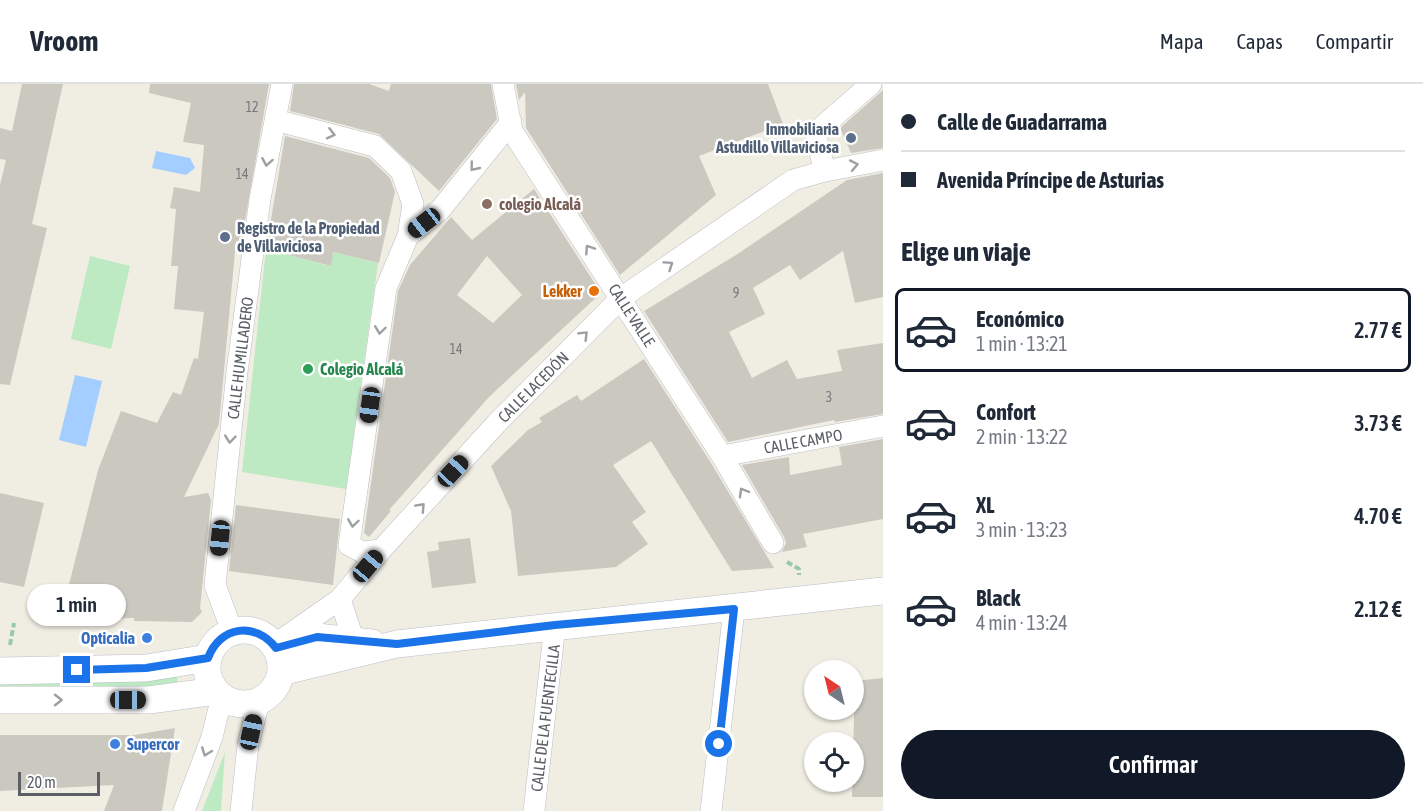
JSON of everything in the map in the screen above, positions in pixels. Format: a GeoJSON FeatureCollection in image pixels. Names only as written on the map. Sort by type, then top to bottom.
{"type":"FeatureCollection","features":[{"type":"Feature","properties":{"kind":"street","name":"CALLE HUMILLADERO"},"geometry":{"type":"LineString","coordinates":[[232,631],[215,585],[237,372],[260,199],[282,84]]}},
{"type":"Feature","properties":{"kind":"street","name":"CALLE VALLE"},"geometry":{"type":"LineString","coordinates":[[503,84],[512,131],[722,456],[773,543]]}},
{"type":"Feature","properties":{"kind":"street"},"geometry":{"type":"LineString","coordinates":[[825,171],[815,133],[872,84]]}},
{"type":"Feature","properties":{"kind":"street"},"geometry":{"type":"LineString","coordinates":[[274,120],[375,146],[401,171],[413,204],[408,236],[386,288],[349,545],[362,552],[381,550]]}},
{"type":"Feature","properties":{"kind":"street"},"geometry":{"type":"LineString","coordinates":[[408,236],[440,210],[511,122]]}},
{"type":"Feature","properties":{"kind":"street","name":"CALLE LACEDÓN"},"geometry":{"type":"LineString","coordinates":[[277,655],[340,600],[381,550],[496,424],[621,298],[793,180],[825,171],[883,160]]}},
{"type":"Feature","properties":{"kind":"street","name":"CALLE CAMPO"},"geometry":{"type":"LineString","coordinates":[[722,456],[883,426]]}},
{"type":"Feature","properties":{"kind":"street"},"geometry":{"type":"LineString","coordinates":[[277,655],[397,644],[555,625],[734,609],[801,589],[883,591]]}},
{"type":"Feature","properties":{"kind":"street"},"geometry":{"type":"LineString","coordinates":[[340,600],[354,642]]}},
{"type":"Feature","properties":{"kind":"street"},"geometry":{"type":"LineString","coordinates":[[711,811],[734,609]]}},
{"type":"Feature","properties":{"kind":"street","name":"CALLE DE LA FUENTECILLA"},"geometry":{"type":"LineString","coordinates":[[534,811],[555,625]]}},
{"type":"Feature","properties":{"kind":"street"},"geometry":{"type":"LineString","coordinates":[[0,700],[149,700],[219,694],[234,702],[246,704],[269,694],[277,655],[265,635],[249,630],[232,631],[212,647],[207,670],[219,694],[212,737],[184,811]]}},
{"type":"Feature","properties":{"kind":"street"},"geometry":{"type":"LineString","coordinates":[[277,655],[317,637],[397,644]]}},
{"type":"Feature","properties":{"kind":"street"},"geometry":{"type":"LineString","coordinates":[[6,663],[146,668],[208,658]]}},
{"type":"Feature","properties":{"kind":"street"},"geometry":{"type":"LineString","coordinates":[[241,811],[248,745],[259,700]]}},
{"type":"Feature","properties":{"kind":"path"},"geometry":{"type":"LineString","coordinates":[[785,561],[799,569],[801,589]]}},
{"type":"Feature","properties":{"kind":"path"},"geometry":{"type":"LineString","coordinates":[[6,663],[14,623]]}},
{"type":"Feature","properties":{"kind":"green space","name":"Colegio Alcalá"},"geometry":{"type":"Polygon","coordinates":[[[266,249],[330,266],[333,252],[378,263],[346,489],[242,472],[266,249]]]}},
{"type":"Feature","properties":{"kind":"green space"},"geometry":{"type":"Polygon","coordinates":[[[90,256],[130,266],[111,349],[71,339],[90,256]]]}},
{"type":"Feature","properties":{"kind":"green space"},"geometry":{"type":"Polygon","coordinates":[[[177,676],[178,685],[0,692],[0,682],[177,676]]]}},
{"type":"Feature","properties":{"kind":"green space"},"geometry":{"type":"Polygon","coordinates":[[[225,752],[221,811],[202,811],[225,752]]]}},
{"type":"Feature","properties":{"kind":"water"},"geometry":{"type":"Polygon","coordinates":[[[156,151],[190,158],[195,168],[186,175],[152,168],[156,151]]]}},
{"type":"Feature","properties":{"kind":"water"},"geometry":{"type":"Polygon","coordinates":[[[75,375],[102,381],[86,447],[59,440],[75,375]]]}},
{"type":"Feature","properties":{"kind":"building"},"geometry":{"type":"Polygon","coordinates":[[[22,84],[63,84],[32,224],[47,228],[10,385],[0,384],[0,185],[6,160],[0,159],[0,128],[12,131],[22,84]]]}},
{"type":"Feature","properties":{"kind":"building"},"geometry":{"type":"Polygon","coordinates":[[[150,84],[269,84],[241,243],[236,241],[219,424],[184,497],[208,493],[211,500],[200,608],[202,612],[192,622],[134,621],[134,618],[60,620],[98,470],[121,411],[157,423],[173,392],[181,395],[194,358],[198,359],[204,312],[174,309],[178,266],[171,266],[176,209],[170,208],[174,187],[200,192],[204,145],[183,142],[191,103],[149,93],[150,84]]]}},
{"type":"Feature","properties":{"kind":"building"},"geometry":{"type":"Polygon","coordinates":[[[294,84],[369,84],[389,91],[391,84],[491,84],[497,119],[439,191],[379,134],[290,111],[294,84]]]}},
{"type":"Feature","properties":{"kind":"building"},"geometry":{"type":"Polygon","coordinates":[[[516,84],[768,84],[783,124],[699,156],[716,195],[620,275],[526,128],[525,92],[519,100],[516,84]]]}},
{"type":"Feature","properties":{"kind":"building"},"geometry":{"type":"Polygon","coordinates":[[[883,90],[883,148],[851,153],[840,128],[883,90]]]}},
{"type":"Feature","properties":{"kind":"building"},"geometry":{"type":"Polygon","coordinates":[[[285,136],[369,158],[390,178],[395,192],[379,263],[333,252],[331,266],[266,249],[285,136]]]}},
{"type":"Feature","properties":{"kind":"building"},"geometry":{"type":"Polygon","coordinates":[[[883,173],[883,297],[855,303],[843,251],[800,280],[790,265],[753,288],[765,314],[729,332],[752,378],[787,360],[797,379],[842,371],[837,350],[883,343],[883,414],[835,422],[834,420],[728,442],[644,311],[736,255],[847,180],[883,173]]]}},
{"type":"Feature","properties":{"kind":"building"},"geometry":{"type":"Polygon","coordinates":[[[534,189],[601,293],[489,397],[389,510],[391,511],[369,537],[364,533],[398,291],[410,265],[451,217],[472,240],[534,189]],[[487,256],[457,295],[493,323],[522,295],[487,256]]]}},
{"type":"Feature","properties":{"kind":"building"},"geometry":{"type":"Polygon","coordinates":[[[644,359],[711,463],[774,568],[732,571],[651,441],[613,465],[646,512],[632,522],[648,544],[616,567],[518,576],[511,511],[491,466],[528,430],[542,422],[539,418],[577,395],[581,401],[644,359]]]}},
{"type":"Feature","properties":{"kind":"building"},"geometry":{"type":"Polygon","coordinates":[[[883,439],[883,519],[803,534],[807,547],[782,552],[786,543],[784,537],[742,465],[789,457],[790,475],[842,465],[839,447],[883,439]]]}},
{"type":"Feature","properties":{"kind":"building"},"geometry":{"type":"Polygon","coordinates":[[[0,493],[44,503],[24,587],[0,582],[0,493]]]}},
{"type":"Feature","properties":{"kind":"building"},"geometry":{"type":"Polygon","coordinates":[[[236,505],[340,519],[333,585],[229,571],[236,505]]]}},
{"type":"Feature","properties":{"kind":"building"},"geometry":{"type":"Polygon","coordinates":[[[470,538],[476,583],[432,588],[427,552],[439,550],[438,542],[470,538]]]}},
{"type":"Feature","properties":{"kind":"building"},"geometry":{"type":"Polygon","coordinates":[[[883,678],[883,797],[852,797],[852,792],[864,792],[864,732],[854,732],[854,720],[864,720],[864,680],[883,678]]]}},
{"type":"Feature","properties":{"kind":"building"},"geometry":{"type":"Polygon","coordinates":[[[175,728],[162,811],[104,811],[114,785],[0,791],[0,735],[135,735],[175,728]]]}},
{"type":"Feature","properties":{"kind":"place","name":"Inmobiliaria Astudillo Villaviciosa"},"geometry":{"type":"Point","coordinates":[851,138]}},
{"type":"Feature","properties":{"kind":"place","name":"colegio Alcalá"},"geometry":{"type":"Point","coordinates":[487,204]}},
{"type":"Feature","properties":{"kind":"place","name":"Registro de la Propiedad de Villaviciosa"},"geometry":{"type":"Point","coordinates":[225,237]}},
{"type":"Feature","properties":{"kind":"place","name":"Lekker"},"geometry":{"type":"Point","coordinates":[594,291]}},
{"type":"Feature","properties":{"kind":"place","name":"Colegio Alcalá"},"geometry":{"type":"Point","coordinates":[308,369]}},
{"type":"Feature","properties":{"kind":"place","name":"Opticalia"},"geometry":{"type":"Point","coordinates":[147,638]}},
{"type":"Feature","properties":{"kind":"place","name":"Supercor"},"geometry":{"type":"Point","coordinates":[115,744]}},
{"type":"Feature","properties":{"kind":"route"},"geometry":{"type":"LineString","coordinates":[[77,670],[146,668],[208,658],[212,647],[221,637],[232,631],[249,630],[265,635],[276,648],[317,637],[397,644],[555,625],[734,609],[731,654],[719,744]]}}]}
